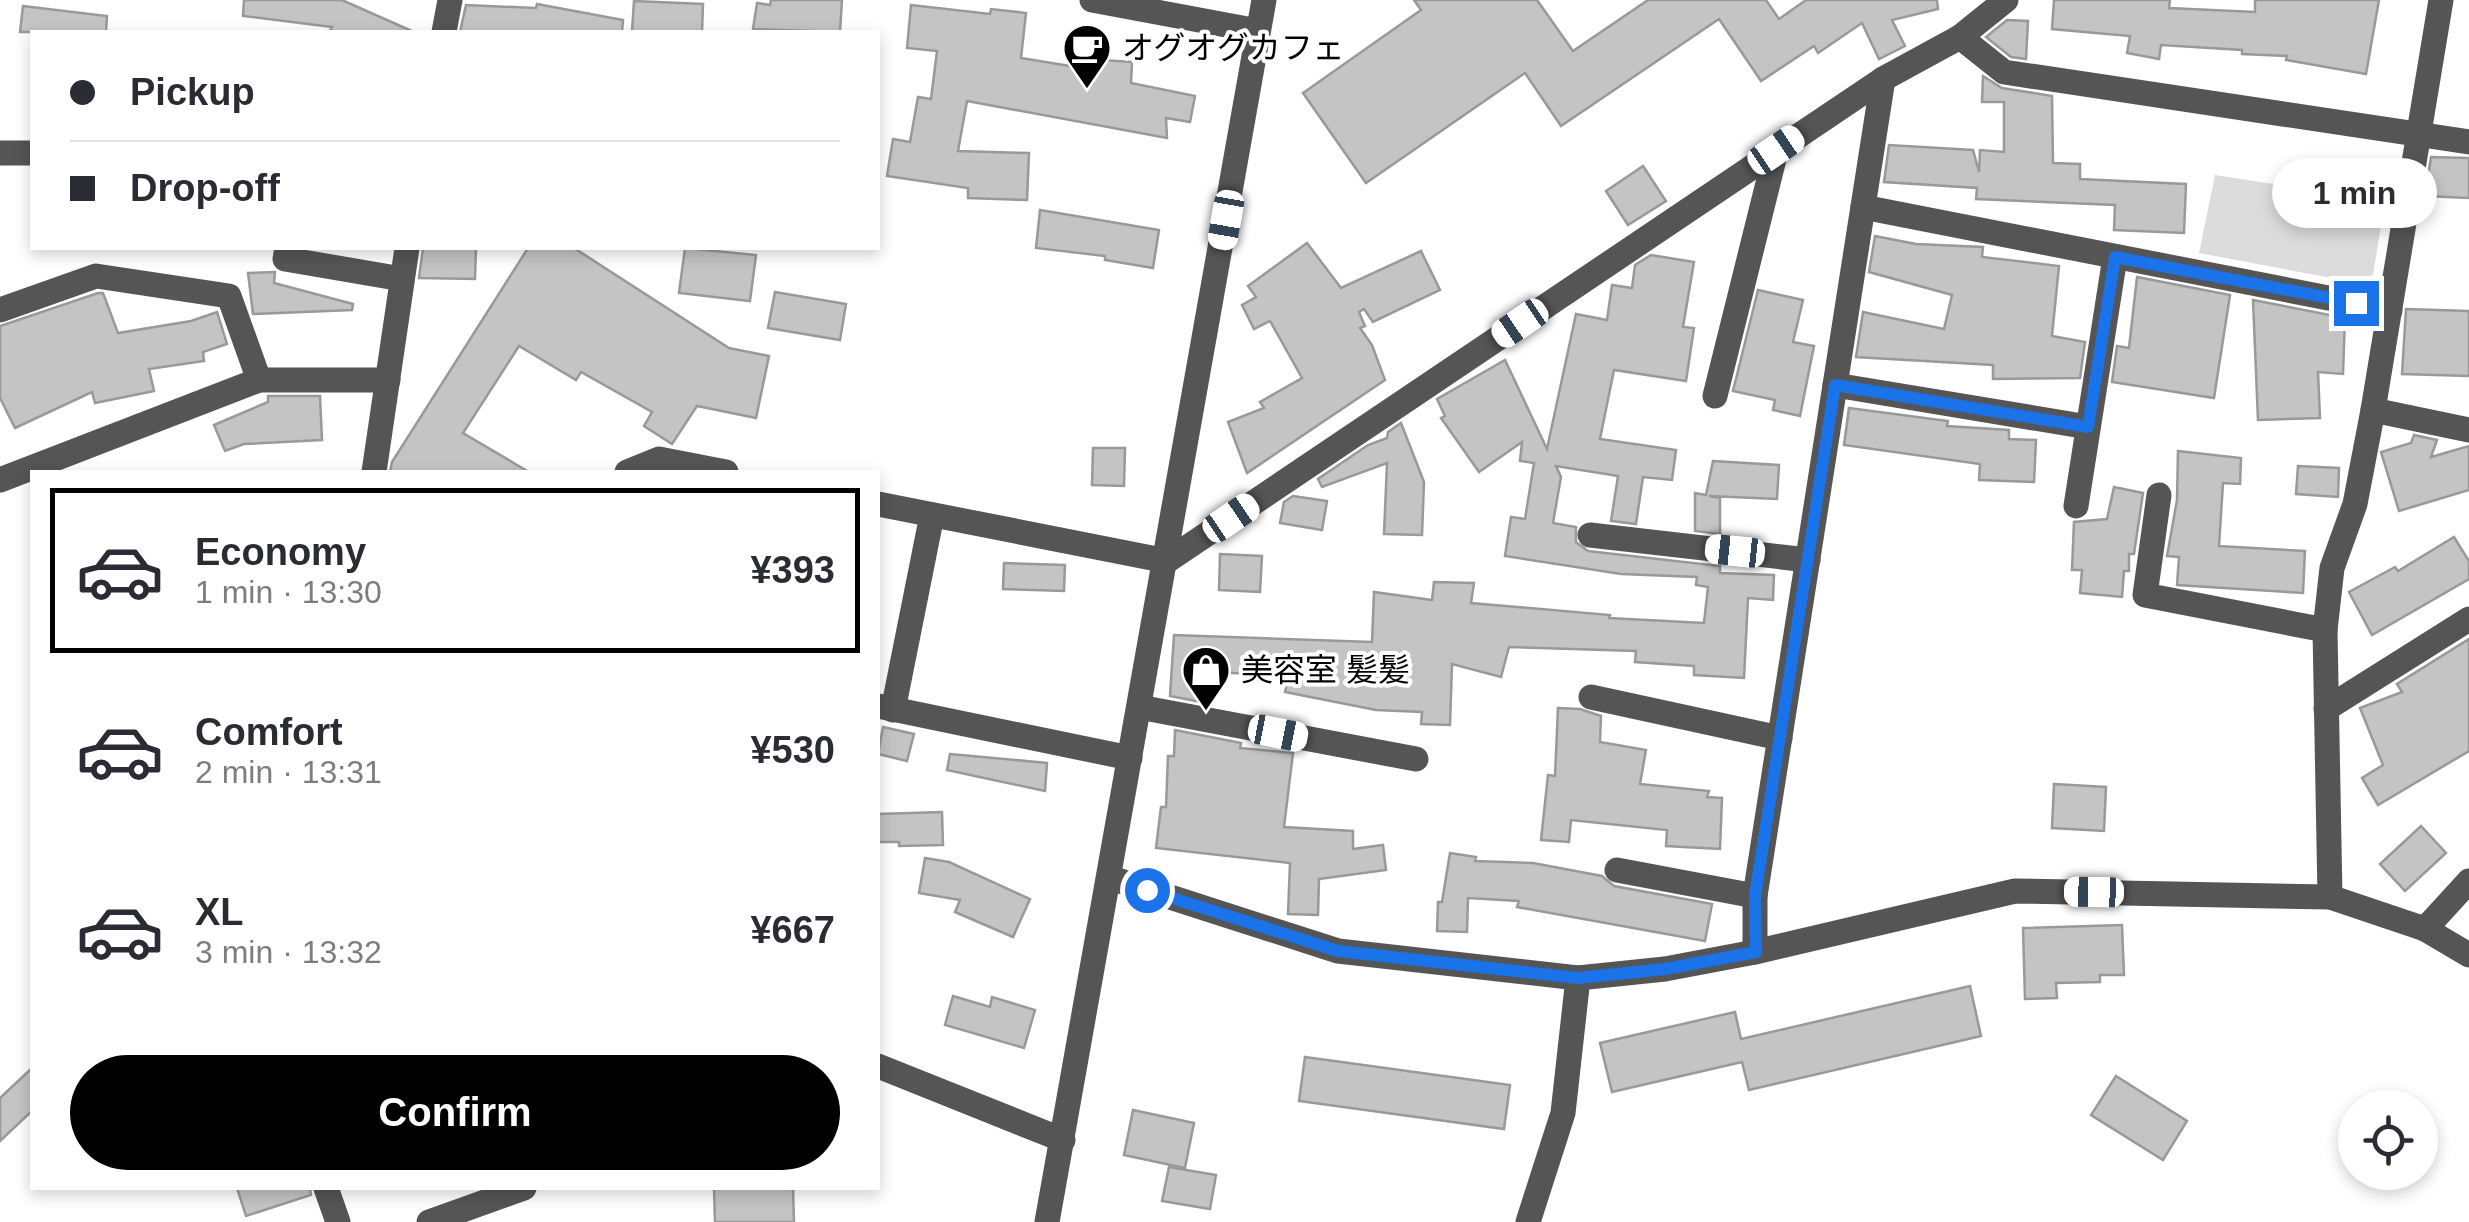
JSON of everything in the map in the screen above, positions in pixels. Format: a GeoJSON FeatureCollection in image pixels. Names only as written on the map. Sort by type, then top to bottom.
{"type":"FeatureCollection","features":[{"type":"Feature","properties":{"kind":"street"},"geometry":{"type":"LineString","coordinates":[[444,30],[450,0]]}},
{"type":"Feature","properties":{"kind":"street"},"geometry":{"type":"LineString","coordinates":[[1092,0],[1258,31]]}},
{"type":"Feature","properties":{"kind":"street"},"geometry":{"type":"LineString","coordinates":[[1047,1222],[1264,0]]}},
{"type":"Feature","properties":{"kind":"street"},"geometry":{"type":"LineString","coordinates":[[880,504],[1167,560],[1883,79],[1960,37],[1977,9],[2006,0]]}},
{"type":"Feature","properties":{"kind":"street"},"geometry":{"type":"LineString","coordinates":[[2330,897],[2325,630],[2332,568],[2355,504],[2374,410],[2441,0]]}},
{"type":"Feature","properties":{"kind":"street"},"geometry":{"type":"LineString","coordinates":[[1960,37],[2004,72],[2469,142]]}},
{"type":"Feature","properties":{"kind":"street"},"geometry":{"type":"LineString","coordinates":[[1756,952],[1755,896],[1883,79]]}},
{"type":"Feature","properties":{"kind":"street"},"geometry":{"type":"LineString","coordinates":[[1715,396],[1776,150]]}},
{"type":"Feature","properties":{"kind":"street"},"geometry":{"type":"LineString","coordinates":[[0,153],[30,153]]}},
{"type":"Feature","properties":{"kind":"street"},"geometry":{"type":"LineString","coordinates":[[1863,208],[2390,310]]}},
{"type":"Feature","properties":{"kind":"street"},"geometry":{"type":"LineString","coordinates":[[286,250],[285,259],[402,279]]}},
{"type":"Feature","properties":{"kind":"street"},"geometry":{"type":"LineString","coordinates":[[374,470],[407,250]]}},
{"type":"Feature","properties":{"kind":"street"},"geometry":{"type":"LineString","coordinates":[[2076,506],[2115,257]]}},
{"type":"Feature","properties":{"kind":"street"},"geometry":{"type":"LineString","coordinates":[[0,310],[96,276],[229,296],[259,380]]}},
{"type":"Feature","properties":{"kind":"street"},"geometry":{"type":"LineString","coordinates":[[0,480],[259,380],[388,380]]}},
{"type":"Feature","properties":{"kind":"street"},"geometry":{"type":"LineString","coordinates":[[1835,385],[2088,427]]}},
{"type":"Feature","properties":{"kind":"street"},"geometry":{"type":"LineString","coordinates":[[2374,410],[2469,430]]}},
{"type":"Feature","properties":{"kind":"street"},"geometry":{"type":"LineString","coordinates":[[631,470],[659,458],[716,470]]}},
{"type":"Feature","properties":{"kind":"street"},"geometry":{"type":"LineString","coordinates":[[2159,495],[2145,595],[2325,630]]}},
{"type":"Feature","properties":{"kind":"street"},"geometry":{"type":"LineString","coordinates":[[932,515],[885,708],[1130,758]]}},
{"type":"Feature","properties":{"kind":"street"},"geometry":{"type":"LineString","coordinates":[[1590,535],[1808,560]]}},
{"type":"Feature","properties":{"kind":"street"},"geometry":{"type":"LineString","coordinates":[[2326,709],[2469,620]]}},
{"type":"Feature","properties":{"kind":"street"},"geometry":{"type":"LineString","coordinates":[[1591,697],[1780,738]]}},
{"type":"Feature","properties":{"kind":"street"},"geometry":{"type":"LineString","coordinates":[[1139,707],[1416,759]]}},
{"type":"Feature","properties":{"kind":"street"},"geometry":{"type":"LineString","coordinates":[[1617,870],[1755,896]]}},
{"type":"Feature","properties":{"kind":"street"},"geometry":{"type":"LineString","coordinates":[[1111,878],[1338,951],[1578,978],[1665,969],[1756,952],[2015,891],[2330,897],[2425,929],[2469,955]]}},
{"type":"Feature","properties":{"kind":"street"},"geometry":{"type":"LineString","coordinates":[[2425,929],[2469,881]]}},
{"type":"Feature","properties":{"kind":"street"},"geometry":{"type":"LineString","coordinates":[[1528,1222],[1563,1113],[1578,978]]}},
{"type":"Feature","properties":{"kind":"street"},"geometry":{"type":"LineString","coordinates":[[880,1067],[1063,1140]]}},
{"type":"Feature","properties":{"kind":"street"},"geometry":{"type":"LineString","coordinates":[[327,1190],[338,1222]]}},
{"type":"Feature","properties":{"kind":"street"},"geometry":{"type":"LineString","coordinates":[[429,1222],[518,1190]]}},
{"type":"Feature","properties":{"kind":"shaded area"},"geometry":{"type":"Polygon","coordinates":[[[2215,175],[2385,201],[2373,275],[2353,282],[2199,253],[2215,175]]]}},
{"type":"Feature","properties":{"kind":"building"},"geometry":{"type":"Polygon","coordinates":[[[244,0],[342,0],[410,30],[330,30],[332,27],[243,16],[244,0]]]}},
{"type":"Feature","properties":{"kind":"building"},"geometry":{"type":"Polygon","coordinates":[[[771,0],[842,0],[840,30],[753,29],[757,3],[770,5],[771,0]]]}},
{"type":"Feature","properties":{"kind":"building"},"geometry":{"type":"Polygon","coordinates":[[[1414,0],[1537,0],[1573,51],[1648,0],[1766,0],[1779,19],[1806,0],[1937,0],[1938,9],[1892,20],[1905,46],[1879,59],[1862,23],[1818,53],[1814,46],[1761,81],[1719,19],[1561,126],[1525,73],[1366,183],[1303,93],[1421,10],[1414,0]]]}},
{"type":"Feature","properties":{"kind":"building"},"geometry":{"type":"Polygon","coordinates":[[[2054,0],[2170,0],[2169,8],[2255,12],[2255,0],[2379,0],[2366,74],[2286,60],[2287,56],[2242,54],[2242,50],[2161,45],[2159,59],[2127,53],[2130,36],[2052,29],[2054,0]]]}},
{"type":"Feature","properties":{"kind":"building"},"geometry":{"type":"Polygon","coordinates":[[[634,1],[703,4],[702,30],[632,30],[634,1]]]}},
{"type":"Feature","properties":{"kind":"building"},"geometry":{"type":"Polygon","coordinates":[[[537,4],[623,20],[622,30],[460,30],[466,5],[536,8],[537,4]]]}},
{"type":"Feature","properties":{"kind":"building"},"geometry":{"type":"Polygon","coordinates":[[[911,5],[990,14],[991,9],[1026,13],[1021,58],[1070,66],[1071,58],[1132,62],[1131,83],[1195,96],[1190,122],[1166,118],[1167,138],[967,101],[958,151],[1029,153],[1027,200],[968,198],[968,188],[887,176],[893,139],[910,142],[918,97],[931,99],[937,51],[907,48],[911,5]]]}},
{"type":"Feature","properties":{"kind":"building"},"geometry":{"type":"Polygon","coordinates":[[[23,6],[107,16],[106,30],[20,32],[23,6]]]}},
{"type":"Feature","properties":{"kind":"building"},"geometry":{"type":"Polygon","coordinates":[[[2007,20],[2028,21],[2026,59],[2011,57],[1986,37],[2007,20]]]}},
{"type":"Feature","properties":{"kind":"building"},"geometry":{"type":"Polygon","coordinates":[[[1983,76],[2002,88],[2052,96],[2053,163],[2080,164],[2080,179],[2186,184],[2184,233],[2114,230],[2115,205],[1976,199],[1977,188],[1884,182],[1889,145],[1973,150],[1979,172],[1980,150],[2004,152],[2004,102],[1982,102],[1983,76]]]}},
{"type":"Feature","properties":{"kind":"building"},"geometry":{"type":"Polygon","coordinates":[[[2431,157],[2469,158],[2469,198],[2425,196],[2431,157]]]}},
{"type":"Feature","properties":{"kind":"building"},"geometry":{"type":"Polygon","coordinates":[[[1643,166],[1666,201],[1628,225],[1606,191],[1643,166]]]}},
{"type":"Feature","properties":{"kind":"building"},"geometry":{"type":"Polygon","coordinates":[[[1040,210],[1159,230],[1153,268],[1105,260],[1105,256],[1036,248],[1040,210]]]}},
{"type":"Feature","properties":{"kind":"building"},"geometry":{"type":"Polygon","coordinates":[[[1875,236],[1916,244],[1983,247],[1982,257],[2059,266],[2052,336],[2085,342],[2080,378],[1993,379],[1993,365],[1856,357],[1863,312],[1944,329],[1952,295],[1869,272],[1875,236]]]}},
{"type":"Feature","properties":{"kind":"building"},"geometry":{"type":"Polygon","coordinates":[[[1307,243],[1341,288],[1421,251],[1440,290],[1373,322],[1364,309],[1359,312],[1365,326],[1360,328],[1372,345],[1385,380],[1247,473],[1228,422],[1264,408],[1260,402],[1302,378],[1270,321],[1254,329],[1242,305],[1256,297],[1248,286],[1307,243]]]}},
{"type":"Feature","properties":{"kind":"building"},"geometry":{"type":"Polygon","coordinates":[[[423,250],[476,250],[475,279],[419,278],[423,250]]]}},
{"type":"Feature","properties":{"kind":"building"},"geometry":{"type":"Polygon","coordinates":[[[527,250],[577,250],[729,348],[769,356],[756,418],[697,406],[672,444],[644,426],[652,412],[581,372],[576,380],[519,346],[463,433],[526,470],[390,470],[527,250]]]}},
{"type":"Feature","properties":{"kind":"building"},"geometry":{"type":"Polygon","coordinates":[[[685,250],[756,255],[750,301],[679,293],[685,250]]]}},
{"type":"Feature","properties":{"kind":"building"},"geometry":{"type":"Polygon","coordinates":[[[1651,255],[1694,262],[1683,327],[1694,328],[1686,381],[1614,370],[1600,439],[1676,450],[1672,480],[1643,477],[1636,524],[1611,521],[1618,476],[1556,466],[1561,477],[1553,523],[1576,527],[1576,542],[1588,551],[1720,566],[1720,573],[1774,575],[1773,600],[1748,598],[1744,678],[1694,675],[1694,666],[1635,662],[1636,651],[1509,647],[1501,677],[1452,664],[1450,725],[1421,724],[1422,712],[1376,710],[1285,692],[1289,675],[1204,672],[1201,702],[1170,696],[1174,635],[1372,642],[1374,592],[1432,600],[1434,582],[1474,583],[1471,603],[1610,615],[1609,618],[1704,623],[1708,587],[1696,585],[1697,577],[1621,574],[1505,556],[1511,517],[1525,519],[1534,463],[1520,461],[1522,442],[1479,472],[1441,418],[1445,416],[1437,399],[1505,360],[1547,449],[1576,314],[1607,320],[1612,285],[1632,288],[1635,265],[1651,255]]]}},
{"type":"Feature","properties":{"kind":"building"},"geometry":{"type":"Polygon","coordinates":[[[275,272],[274,283],[353,304],[352,310],[253,314],[248,273],[275,272]]]}},
{"type":"Feature","properties":{"kind":"building"},"geometry":{"type":"Polygon","coordinates":[[[2137,277],[2230,295],[2214,398],[2112,382],[2117,346],[2129,348],[2137,277]]]}},
{"type":"Feature","properties":{"kind":"building"},"geometry":{"type":"Polygon","coordinates":[[[1758,290],[1803,300],[1793,342],[1814,346],[1800,416],[1773,410],[1775,400],[1733,391],[1758,290]]]}},
{"type":"Feature","properties":{"kind":"building"},"geometry":{"type":"Polygon","coordinates":[[[775,292],[846,304],[840,340],[768,328],[775,292]]]}},
{"type":"Feature","properties":{"kind":"building"},"geometry":{"type":"Polygon","coordinates":[[[103,293],[118,333],[191,321],[217,312],[227,344],[203,352],[204,361],[149,369],[154,391],[95,403],[92,392],[15,428],[0,398],[0,326],[103,293]]]}},
{"type":"Feature","properties":{"kind":"building"},"geometry":{"type":"Polygon","coordinates":[[[2253,300],[2345,318],[2343,374],[2318,372],[2320,418],[2258,420],[2253,300]]]}},
{"type":"Feature","properties":{"kind":"building"},"geometry":{"type":"Polygon","coordinates":[[[2406,309],[2469,311],[2469,376],[2402,374],[2406,309]]]}},
{"type":"Feature","properties":{"kind":"building"},"geometry":{"type":"Polygon","coordinates":[[[268,396],[320,396],[322,440],[244,444],[225,451],[214,425],[268,402],[268,396]]]}},
{"type":"Feature","properties":{"kind":"building"},"geometry":{"type":"Polygon","coordinates":[[[1849,408],[1948,421],[1947,426],[2009,430],[2009,439],[2036,440],[2034,482],[1979,480],[1980,464],[1844,445],[1849,408]]]}},
{"type":"Feature","properties":{"kind":"building"},"geometry":{"type":"Polygon","coordinates":[[[1401,423],[1424,482],[1422,535],[1384,534],[1387,463],[1322,487],[1318,479],[1368,445],[1387,438],[1388,432],[1401,423]]]}},
{"type":"Feature","properties":{"kind":"building"},"geometry":{"type":"Polygon","coordinates":[[[2414,435],[2437,440],[2431,457],[2469,446],[2469,490],[2399,511],[2381,452],[2411,443],[2414,435]]]}},
{"type":"Feature","properties":{"kind":"building"},"geometry":{"type":"Polygon","coordinates":[[[1093,448],[1125,448],[1124,486],[1092,485],[1093,448]]]}},
{"type":"Feature","properties":{"kind":"building"},"geometry":{"type":"Polygon","coordinates":[[[2178,451],[2241,458],[2240,484],[2223,483],[2219,546],[2305,551],[2303,593],[2177,585],[2179,557],[2167,556],[2177,500],[2178,451]]]}},
{"type":"Feature","properties":{"kind":"building"},"geometry":{"type":"Polygon","coordinates":[[[1713,461],[1779,465],[1777,499],[1709,496],[1720,498],[1720,534],[1695,531],[1695,493],[1706,495],[1713,461]]]}},
{"type":"Feature","properties":{"kind":"building"},"geometry":{"type":"Polygon","coordinates":[[[2298,466],[2339,468],[2338,497],[2296,494],[2298,466]]]}},
{"type":"Feature","properties":{"kind":"building"},"geometry":{"type":"Polygon","coordinates":[[[2114,487],[2143,493],[2134,554],[2129,554],[2129,571],[2124,571],[2122,597],[2080,593],[2082,570],[2072,570],[2074,522],[2107,519],[2114,487]]]}},
{"type":"Feature","properties":{"kind":"building"},"geometry":{"type":"Polygon","coordinates":[[[1293,496],[1327,501],[1322,530],[1280,523],[1284,502],[1293,496]]]}},
{"type":"Feature","properties":{"kind":"building"},"geometry":{"type":"Polygon","coordinates":[[[2454,537],[2469,561],[2469,579],[2372,635],[2349,592],[2395,567],[2398,571],[2454,537]]]}},
{"type":"Feature","properties":{"kind":"building"},"geometry":{"type":"Polygon","coordinates":[[[1220,554],[1262,556],[1260,592],[1219,590],[1220,554]]]}},
{"type":"Feature","properties":{"kind":"building"},"geometry":{"type":"Polygon","coordinates":[[[1004,563],[1065,565],[1064,591],[1003,589],[1004,563]]]}},
{"type":"Feature","properties":{"kind":"building"},"geometry":{"type":"Polygon","coordinates":[[[2469,639],[2469,751],[2378,805],[2362,778],[2383,765],[2360,708],[2402,692],[2397,684],[2469,639]]]}},
{"type":"Feature","properties":{"kind":"building"},"geometry":{"type":"Polygon","coordinates":[[[1558,708],[1580,709],[1601,716],[1600,742],[1646,750],[1640,784],[1709,791],[1707,797],[1722,798],[1720,849],[1666,846],[1667,830],[1571,820],[1569,842],[1541,840],[1548,775],[1555,776],[1558,708]]]}},
{"type":"Feature","properties":{"kind":"building"},"geometry":{"type":"Polygon","coordinates":[[[883,727],[914,734],[907,761],[880,754],[883,727]]]}},
{"type":"Feature","properties":{"kind":"building"},"geometry":{"type":"Polygon","coordinates":[[[1175,730],[1241,743],[1240,748],[1293,753],[1284,827],[1353,831],[1353,849],[1383,845],[1386,870],[1319,879],[1318,915],[1288,914],[1290,863],[1156,848],[1161,807],[1166,807],[1168,756],[1174,756],[1175,730]]]}},
{"type":"Feature","properties":{"kind":"building"},"geometry":{"type":"Polygon","coordinates":[[[950,754],[1047,763],[1045,791],[947,770],[950,754]]]}},
{"type":"Feature","properties":{"kind":"building"},"geometry":{"type":"Polygon","coordinates":[[[2054,784],[2106,787],[2104,831],[2052,828],[2054,784]]]}},
{"type":"Feature","properties":{"kind":"building"},"geometry":{"type":"Polygon","coordinates":[[[942,812],[943,845],[899,846],[899,842],[880,842],[880,814],[942,812]]]}},
{"type":"Feature","properties":{"kind":"building"},"geometry":{"type":"Polygon","coordinates":[[[2421,826],[2446,853],[2405,891],[2380,864],[2421,826]]]}},
{"type":"Feature","properties":{"kind":"building"},"geometry":{"type":"Polygon","coordinates":[[[1450,853],[1476,857],[1475,861],[1533,863],[1602,876],[1614,886],[1712,904],[1705,941],[1517,907],[1519,901],[1468,898],[1467,932],[1437,931],[1438,902],[1442,902],[1450,853]]]}},
{"type":"Feature","properties":{"kind":"building"},"geometry":{"type":"Polygon","coordinates":[[[925,858],[949,862],[1030,899],[1013,937],[955,912],[960,900],[919,893],[925,858]]]}},
{"type":"Feature","properties":{"kind":"building"},"geometry":{"type":"Polygon","coordinates":[[[2122,925],[2124,975],[2100,975],[2100,982],[2056,983],[2057,998],[2025,999],[2023,928],[2122,925]]]}},
{"type":"Feature","properties":{"kind":"building"},"geometry":{"type":"Polygon","coordinates":[[[1970,986],[1981,1036],[1749,1090],[1742,1062],[1612,1092],[1600,1043],[1735,1012],[1741,1039],[1970,986]]]}},
{"type":"Feature","properties":{"kind":"building"},"geometry":{"type":"Polygon","coordinates":[[[953,996],[990,1007],[992,997],[1035,1010],[1024,1048],[945,1025],[953,996]]]}},
{"type":"Feature","properties":{"kind":"building"},"geometry":{"type":"Polygon","coordinates":[[[1305,1057],[1510,1085],[1504,1129],[1299,1101],[1305,1057]]]}},
{"type":"Feature","properties":{"kind":"building"},"geometry":{"type":"Polygon","coordinates":[[[30,1070],[30,1113],[0,1141],[0,1098],[30,1070]]]}},
{"type":"Feature","properties":{"kind":"building"},"geometry":{"type":"Polygon","coordinates":[[[2116,1076],[2187,1121],[2163,1160],[2091,1115],[2116,1076]]]}},
{"type":"Feature","properties":{"kind":"building"},"geometry":{"type":"Polygon","coordinates":[[[1133,1110],[1194,1123],[1185,1168],[1124,1155],[1133,1110]]]}},
{"type":"Feature","properties":{"kind":"building"},"geometry":{"type":"Polygon","coordinates":[[[1169,1167],[1216,1175],[1210,1209],[1162,1201],[1169,1167]]]}},
{"type":"Feature","properties":{"kind":"building"},"geometry":{"type":"Polygon","coordinates":[[[238,1190],[310,1190],[311,1195],[246,1216],[238,1190]]]}},
{"type":"Feature","properties":{"kind":"building"},"geometry":{"type":"Polygon","coordinates":[[[714,1190],[793,1190],[794,1222],[715,1222],[714,1190]]]}},
{"type":"Feature","properties":{"kind":"place","name":"オグオグカフェ"},"geometry":{"type":"Point","coordinates":[1087,90]}},
{"type":"Feature","properties":{"kind":"place","name":"美容室 髪髪"},"geometry":{"type":"Point","coordinates":[1206,712]}},
{"type":"Feature","properties":{"kind":"route"},"geometry":{"type":"LineString","coordinates":[[1147,890],[1338,951],[1578,978],[1665,969],[1756,952],[1755,896],[1835,385],[2088,427],[2115,257],[2356,303]]}}]}
